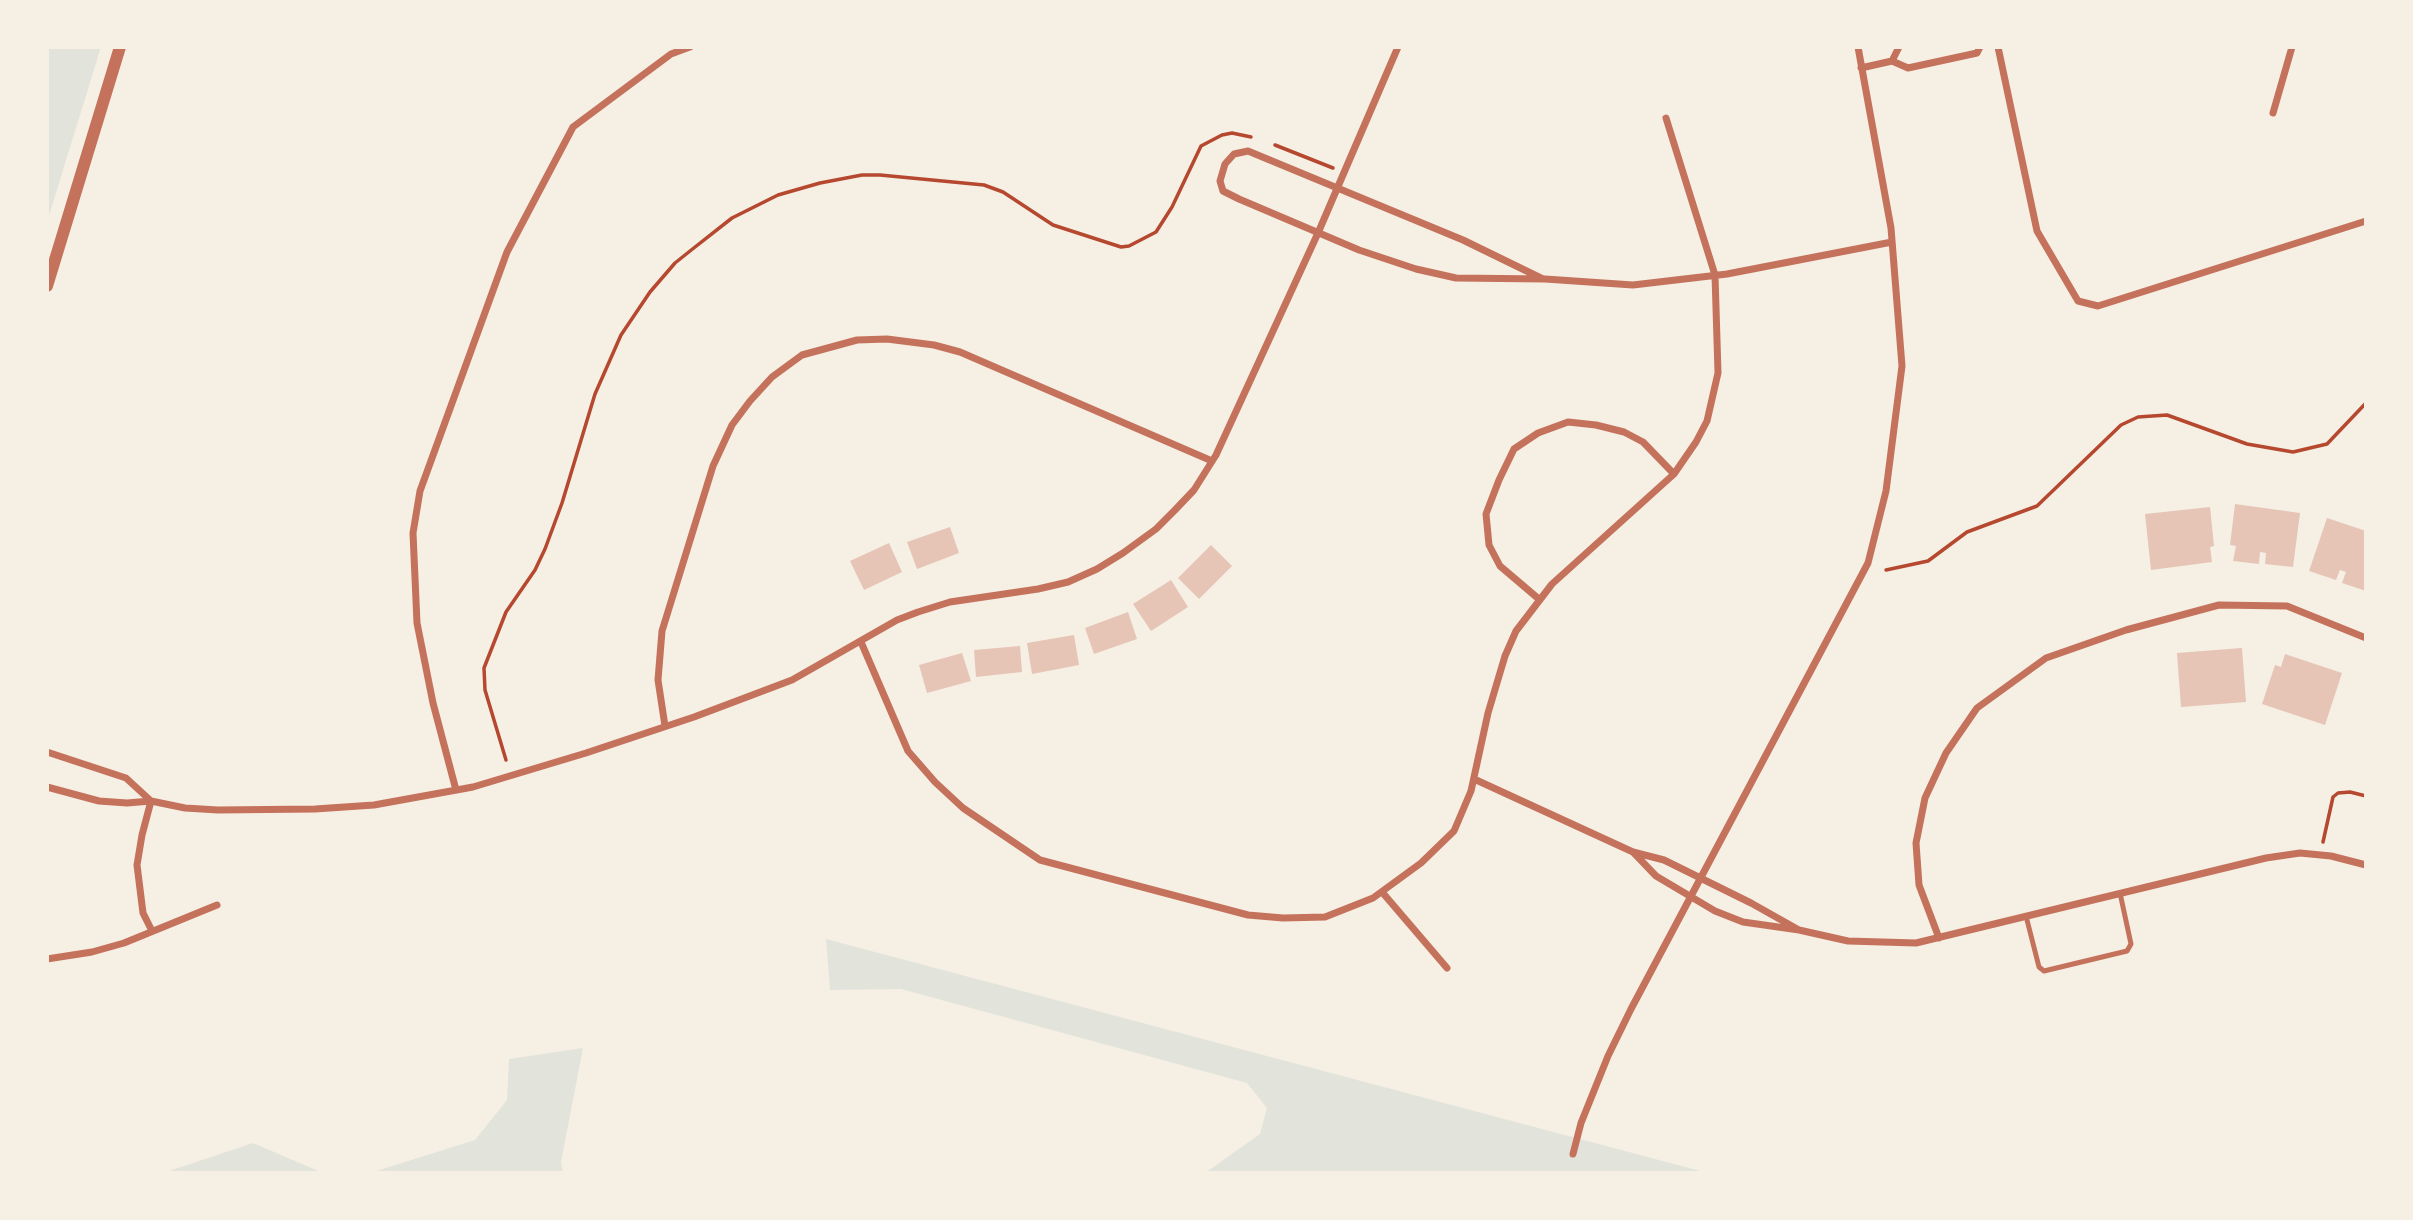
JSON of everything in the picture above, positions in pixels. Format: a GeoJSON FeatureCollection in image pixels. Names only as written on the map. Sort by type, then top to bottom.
{"type":"FeatureCollection","features":[{"type":"Feature","properties":{"kind":"street"},"geometry":{"type":"LineString","coordinates":[[47,286],[120,47]]}},
{"type":"Feature","properties":{"kind":"street"},"geometry":{"type":"LineString","coordinates":[[456,790],[433,703],[416,623],[413,533],[420,491],[507,252],[573,127],[671,54],[690,47]]}},
{"type":"Feature","properties":{"kind":"street"},"geometry":{"type":"LineString","coordinates":[[47,787],[99,801],[151,801],[185,808],[207,809],[315,809],[374,805],[456,790],[496,781],[665,726],[792,680],[897,620],[918,612],[950,602],[1068,582],[1097,569],[1123,553],[1166,519],[1194,490],[1212,461],[1339,187],[1398,47]]}},
{"type":"Feature","properties":{"kind":"street"},"geometry":{"type":"LineString","coordinates":[[1573,1154],[1581,1124],[1608,1056],[1868,563],[1886,491],[1902,366],[1892,242],[1858,47]]}},
{"type":"Feature","properties":{"kind":"street"},"geometry":{"type":"LineString","coordinates":[[1892,61],[1899,47]]}},
{"type":"Feature","properties":{"kind":"street"},"geometry":{"type":"LineString","coordinates":[[1861,68],[1892,61],[1908,68],[1977,52],[1980,47]]}},
{"type":"Feature","properties":{"kind":"street"},"geometry":{"type":"LineString","coordinates":[[1998,47],[2037,231],[2078,301],[2098,306],[2366,221]]}},
{"type":"Feature","properties":{"kind":"street"},"geometry":{"type":"LineString","coordinates":[[2273,113],[2292,47]]}},
{"type":"Feature","properties":{"kind":"street"},"geometry":{"type":"LineString","coordinates":[[860,642],[908,751],[935,782],[964,808],[1040,860],[1259,916],[1325,916],[1373,898],[1421,863],[1454,831],[1474,779],[1488,713],[1505,656],[1516,631],[1552,584],[1674,474],[1707,421],[1718,373],[1715,275],[1666,118]]}},
{"type":"Feature","properties":{"kind":"street"},"geometry":{"type":"LineString","coordinates":[[1545,279],[1463,240],[1248,151],[1234,155],[1225,164],[1220,181],[1223,191],[1359,250],[1416,269],[1456,278],[1545,279],[1633,285],[1715,275],[1892,242]]}},
{"type":"Feature","properties":{"kind":"street"},"geometry":{"type":"LineString","coordinates":[[665,726],[658,680],[662,631],[713,466],[732,425],[751,401],[772,377],[802,355],[857,340],[933,345],[960,352],[1212,461]]}},
{"type":"Feature","properties":{"kind":"street"},"geometry":{"type":"LineString","coordinates":[[1540,600],[1500,566],[1489,545],[1486,514],[1514,449],[1538,433],[1568,422],[1596,425],[1624,432],[1643,442],[1674,474]]}},
{"type":"Feature","properties":{"kind":"street"},"geometry":{"type":"LineString","coordinates":[[1938,938],[1919,885],[1916,843],[1925,798],[1946,753],[1977,708],[2046,658],[2126,630],[2219,605],[2287,606],[2366,638]]}},
{"type":"Feature","properties":{"kind":"street"},"geometry":{"type":"LineString","coordinates":[[47,752],[126,778],[151,801]]}},
{"type":"Feature","properties":{"kind":"street"},"geometry":{"type":"LineString","coordinates":[[1474,779],[1633,852],[1664,860],[1799,930]]}},
{"type":"Feature","properties":{"kind":"street"},"geometry":{"type":"LineString","coordinates":[[151,801],[137,866],[143,913],[152,931]]}},
{"type":"Feature","properties":{"kind":"street"},"geometry":{"type":"LineString","coordinates":[[1633,852],[1656,876],[1691,898],[1743,922],[1848,941],[1916,943],[2266,858],[2300,853],[2366,865]]}},
{"type":"Feature","properties":{"kind":"street"},"geometry":{"type":"LineString","coordinates":[[1382,892],[1447,968]]}},
{"type":"Feature","properties":{"kind":"street"},"geometry":{"type":"LineString","coordinates":[[47,959],[101,950],[124,943],[218,905]]}},
{"type":"Feature","properties":{"kind":"lane"},"geometry":{"type":"LineString","coordinates":[[2026,916],[2039,967],[2044,971],[2127,951],[2131,944],[2120,893]]}},
{"type":"Feature","properties":{"kind":"path"},"geometry":{"type":"LineString","coordinates":[[506,760],[485,690],[484,668],[506,612],[535,570],[545,550],[596,394],[621,335],[650,292],[674,263],[732,218],[779,195],[862,175],[984,185],[1003,192],[1053,225],[1121,247],[1129,246],[1156,232],[1172,207],[1201,146],[1222,135],[1233,133],[1259,140]]}},
{"type":"Feature","properties":{"kind":"path"},"geometry":{"type":"LineString","coordinates":[[1272,144],[1322,162],[1344,174]]}},
{"type":"Feature","properties":{"kind":"path"},"geometry":{"type":"LineString","coordinates":[[1886,570],[1928,561],[1967,531],[2037,506],[2121,425],[2138,417],[2167,415],[2247,444],[2293,452],[2327,444],[2366,403]]}},
{"type":"Feature","properties":{"kind":"path"},"geometry":{"type":"LineString","coordinates":[[2321,855],[2333,797],[2338,793],[2350,792],[2366,796]]}},
{"type":"Feature","properties":{"kind":"shaded area"},"geometry":{"type":"Polygon","coordinates":[[[47,47],[101,47],[47,222],[47,47]]]}},
{"type":"Feature","properties":{"kind":"shaded area"},"geometry":{"type":"Polygon","coordinates":[[[826,939],[1708,1173],[1205,1173],[1260,1134],[1267,1108],[1247,1083],[901,989],[830,990],[826,939]]]}},
{"type":"Feature","properties":{"kind":"shaded area"},"geometry":{"type":"Polygon","coordinates":[[[583,1048],[561,1162],[563,1173],[370,1173],[475,1140],[507,1100],[509,1059],[583,1048]]]}},
{"type":"Feature","properties":{"kind":"shaded area"},"geometry":{"type":"Polygon","coordinates":[[[253,1143],[323,1173],[163,1173],[253,1143]]]}},
{"type":"Feature","properties":{"kind":"building"},"geometry":{"type":"Polygon","coordinates":[[[2235,504],[2300,513],[2293,567],[2265,564],[2266,553],[2260,552],[2259,564],[2233,561],[2236,546],[2230,545],[2235,504]]]}},
{"type":"Feature","properties":{"kind":"building"},"geometry":{"type":"Polygon","coordinates":[[[2210,507],[2214,546],[2210,547],[2212,562],[2151,570],[2145,514],[2210,507]]]}},
{"type":"Feature","properties":{"kind":"building"},"geometry":{"type":"Polygon","coordinates":[[[2327,518],[2366,531],[2366,591],[2342,583],[2346,572],[2340,570],[2336,580],[2309,571],[2327,518]]]}},
{"type":"Feature","properties":{"kind":"building"},"geometry":{"type":"Polygon","coordinates":[[[950,527],[959,553],[917,569],[907,542],[950,527]]]}},
{"type":"Feature","properties":{"kind":"building"},"geometry":{"type":"Polygon","coordinates":[[[889,543],[902,572],[864,590],[850,561],[889,543]]]}},
{"type":"Feature","properties":{"kind":"building"},"geometry":{"type":"Polygon","coordinates":[[[1211,545],[1232,566],[1199,599],[1178,578],[1211,545]]]}},
{"type":"Feature","properties":{"kind":"building"},"geometry":{"type":"Polygon","coordinates":[[[1171,580],[1188,607],[1151,631],[1133,604],[1171,580]]]}},
{"type":"Feature","properties":{"kind":"building"},"geometry":{"type":"Polygon","coordinates":[[[1128,612],[1137,639],[1094,654],[1085,628],[1128,612]]]}},
{"type":"Feature","properties":{"kind":"building"},"geometry":{"type":"Polygon","coordinates":[[[1074,635],[1079,665],[1032,674],[1027,643],[1074,635]]]}},
{"type":"Feature","properties":{"kind":"building"},"geometry":{"type":"Polygon","coordinates":[[[1020,646],[1022,672],[976,677],[974,650],[1020,646]]]}},
{"type":"Feature","properties":{"kind":"building"},"geometry":{"type":"Polygon","coordinates":[[[2242,648],[2246,702],[2181,707],[2177,653],[2242,648]]]}},
{"type":"Feature","properties":{"kind":"building"},"geometry":{"type":"Polygon","coordinates":[[[962,653],[971,681],[927,693],[919,665],[962,653]]]}},
{"type":"Feature","properties":{"kind":"building"},"geometry":{"type":"Polygon","coordinates":[[[2285,654],[2342,673],[2325,725],[2262,704],[2275,665],[2281,667],[2285,654]]]}}]}
